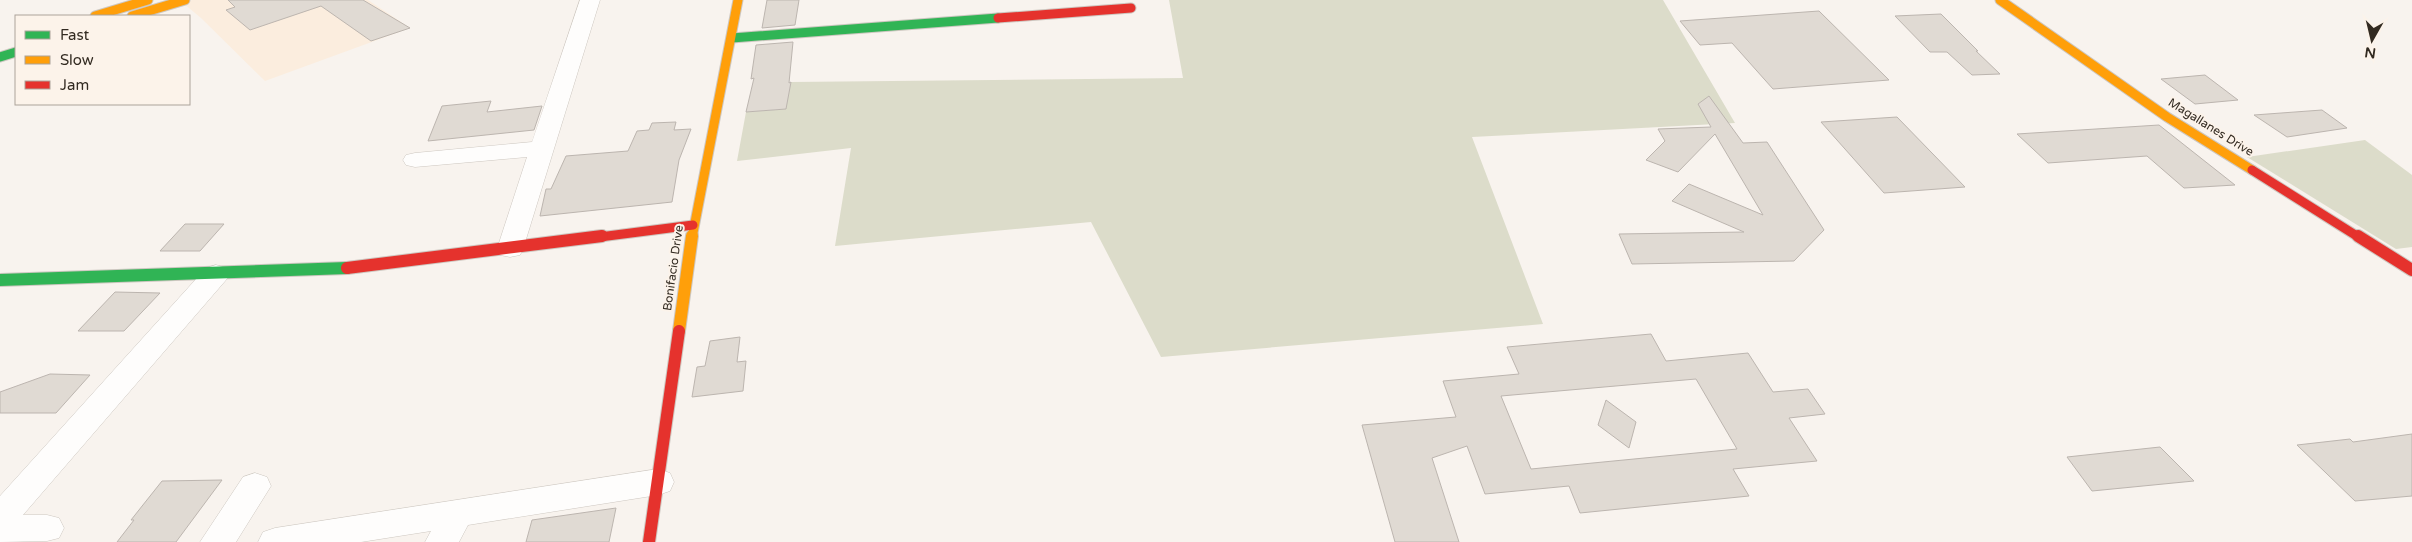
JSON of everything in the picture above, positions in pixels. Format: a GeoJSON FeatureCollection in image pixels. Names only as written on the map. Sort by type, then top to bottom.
{"type":"FeatureCollection","features":[{"type":"Feature","properties":{"kind":"street"},"geometry":{"type":"LineString","coordinates":[[98,15],[148,0]]}},
{"type":"Feature","properties":{"kind":"street"},"geometry":{"type":"LineString","coordinates":[[135,15],[185,0]]}},
{"type":"Feature","properties":{"kind":"street"},"geometry":{"type":"LineString","coordinates":[[510,249],[590,0]]}},
{"type":"Feature","properties":{"kind":"street","name":"Bonifacio Drive"},"geometry":{"type":"LineString","coordinates":[[649,542],[693,225],[732,38],[738,0]]}},
{"type":"Feature","properties":{"kind":"street","name":"Magallanes Drive"},"geometry":{"type":"LineString","coordinates":[[2000,0],[2167,117],[2412,270]]}},
{"type":"Feature","properties":{"kind":"street"},"geometry":{"type":"LineString","coordinates":[[732,38],[1131,8]]}},
{"type":"Feature","properties":{"kind":"street"},"geometry":{"type":"LineString","coordinates":[[0,45],[15,40]]}},
{"type":"Feature","properties":{"kind":"street"},"geometry":{"type":"LineString","coordinates":[[0,57],[15,52]]}},
{"type":"Feature","properties":{"kind":"street"},"geometry":{"type":"LineString","coordinates":[[415,160],[543,148]]}},
{"type":"Feature","properties":{"kind":"street"},"geometry":{"type":"LineString","coordinates":[[0,280],[360,268],[693,225]]}},
{"type":"Feature","properties":{"kind":"street"},"geometry":{"type":"LineString","coordinates":[[0,515],[19,499],[216,274]]}},
{"type":"Feature","properties":{"kind":"street"},"geometry":{"type":"LineString","coordinates":[[275,542],[658,482]]}},
{"type":"Feature","properties":{"kind":"street"},"geometry":{"type":"LineString","coordinates":[[217,542],[255,486]]}},
{"type":"Feature","properties":{"kind":"street"},"geometry":{"type":"LineString","coordinates":[[442,542],[457,513]]}},
{"type":"Feature","properties":{"kind":"street"},"geometry":{"type":"LineString","coordinates":[[0,529],[47,528]]}},
{"type":"Feature","properties":{"kind":"shaded area"},"geometry":{"type":"Polygon","coordinates":[[[192,0],[368,0],[410,28],[265,81],[201,18],[183,3],[192,0]]]}},
{"type":"Feature","properties":{"kind":"green space"},"geometry":{"type":"Polygon","coordinates":[[[1169,0],[1663,0],[1735,123],[1472,137],[1543,324],[1161,357],[1091,222],[835,246],[851,148],[737,161],[746,112],[785,109],[791,82],[1183,78],[1169,0]]]}},
{"type":"Feature","properties":{"kind":"green space"},"geometry":{"type":"Polygon","coordinates":[[[2365,140],[2412,175],[2412,247],[2396,249],[2247,157],[2365,140]]]}},
{"type":"Feature","properties":{"kind":"building"},"geometry":{"type":"Polygon","coordinates":[[[228,0],[363,0],[410,28],[371,41],[321,6],[250,30],[226,10],[235,7],[228,0]]]}},
{"type":"Feature","properties":{"kind":"building"},"geometry":{"type":"Polygon","coordinates":[[[767,0],[799,0],[795,25],[762,28],[767,0]]]}},
{"type":"Feature","properties":{"kind":"building"},"geometry":{"type":"Polygon","coordinates":[[[1819,11],[1889,80],[1773,89],[1732,43],[1700,45],[1680,21],[1819,11]]]}},
{"type":"Feature","properties":{"kind":"building"},"geometry":{"type":"Polygon","coordinates":[[[1941,14],[2000,74],[1972,75],[1947,52],[1930,52],[1895,16],[1941,14]]]}},
{"type":"Feature","properties":{"kind":"building"},"geometry":{"type":"Polygon","coordinates":[[[793,42],[789,83],[791,82],[786,109],[746,112],[754,78],[751,79],[756,45],[793,42]]]}},
{"type":"Feature","properties":{"kind":"building"},"geometry":{"type":"Polygon","coordinates":[[[2205,75],[2238,100],[2195,104],[2161,79],[2205,75]]]}},
{"type":"Feature","properties":{"kind":"building"},"geometry":{"type":"Polygon","coordinates":[[[1709,96],[1743,143],[1767,142],[1824,230],[1794,261],[1632,264],[1619,234],[1744,232],[1672,201],[1689,184],[1763,215],[1715,134],[1678,172],[1646,160],[1665,141],[1658,129],[1711,127],[1698,104],[1709,96]]]}},
{"type":"Feature","properties":{"kind":"building"},"geometry":{"type":"Polygon","coordinates":[[[491,101],[487,112],[542,106],[534,130],[428,141],[442,106],[491,101]]]}},
{"type":"Feature","properties":{"kind":"building"},"geometry":{"type":"Polygon","coordinates":[[[2322,110],[2347,128],[2287,137],[2254,115],[2322,110]]]}},
{"type":"Feature","properties":{"kind":"building"},"geometry":{"type":"Polygon","coordinates":[[[1897,117],[1965,187],[1884,193],[1821,122],[1897,117]]]}},
{"type":"Feature","properties":{"kind":"building"},"geometry":{"type":"Polygon","coordinates":[[[676,122],[674,130],[691,129],[679,160],[672,202],[540,216],[546,189],[551,189],[566,156],[628,151],[637,131],[649,130],[652,123],[676,122]]]}},
{"type":"Feature","properties":{"kind":"building"},"geometry":{"type":"Polygon","coordinates":[[[2159,125],[2235,185],[2184,188],[2147,156],[2048,163],[2017,134],[2159,125]]]}},
{"type":"Feature","properties":{"kind":"building"},"geometry":{"type":"Polygon","coordinates":[[[185,224],[224,224],[200,251],[160,251],[185,224]]]}},
{"type":"Feature","properties":{"kind":"building"},"geometry":{"type":"Polygon","coordinates":[[[115,292],[160,293],[124,331],[78,331],[115,292]]]}},
{"type":"Feature","properties":{"kind":"building"},"geometry":{"type":"Polygon","coordinates":[[[1651,334],[1666,361],[1748,353],[1773,392],[1808,389],[1825,414],[1789,418],[1817,461],[1733,469],[1749,496],[1580,513],[1569,486],[1485,494],[1467,446],[1432,458],[1459,542],[1395,542],[1362,425],[1456,417],[1443,381],[1519,374],[1507,347],[1651,334]],[[1696,379],[1501,396],[1531,469],[1737,449],[1696,379]]]}},
{"type":"Feature","properties":{"kind":"building"},"geometry":{"type":"Polygon","coordinates":[[[740,337],[737,362],[746,361],[743,391],[692,397],[697,367],[705,366],[710,341],[740,337]]]}},
{"type":"Feature","properties":{"kind":"building"},"geometry":{"type":"Polygon","coordinates":[[[50,374],[90,375],[56,413],[0,413],[0,392],[50,374]]]}},
{"type":"Feature","properties":{"kind":"building"},"geometry":{"type":"Polygon","coordinates":[[[1606,400],[1636,422],[1629,448],[1598,425],[1606,400]]]}},
{"type":"Feature","properties":{"kind":"building"},"geometry":{"type":"Polygon","coordinates":[[[2412,434],[2412,496],[2355,501],[2297,445],[2350,439],[2353,442],[2412,434]]]}},
{"type":"Feature","properties":{"kind":"building"},"geometry":{"type":"Polygon","coordinates":[[[2160,447],[2194,481],[2092,491],[2067,457],[2160,447]]]}},
{"type":"Feature","properties":{"kind":"building"},"geometry":{"type":"Polygon","coordinates":[[[222,480],[176,542],[117,542],[134,520],[131,520],[162,481],[222,480]]]}},
{"type":"Feature","properties":{"kind":"building"},"geometry":{"type":"Polygon","coordinates":[[[616,508],[609,542],[526,542],[532,520],[616,508]]]}},
{"type":"Feature","properties":{"kind":"traffic: fast"},"geometry":{"type":"LineString","coordinates":[[732,38],[998,18]]}},
{"type":"Feature","properties":{"kind":"traffic: fast"},"geometry":{"type":"LineString","coordinates":[[0,57],[15,52]]}},
{"type":"Feature","properties":{"kind":"traffic: fast"},"geometry":{"type":"LineString","coordinates":[[0,280],[347,268]]}},
{"type":"Feature","properties":{"kind":"traffic: slow"},"geometry":{"type":"LineString","coordinates":[[98,15],[148,0]]}},
{"type":"Feature","properties":{"kind":"traffic: slow"},"geometry":{"type":"LineString","coordinates":[[135,15],[185,0]]}},
{"type":"Feature","properties":{"kind":"traffic: slow"},"geometry":{"type":"LineString","coordinates":[[679,331],[695,213],[738,0]]}},
{"type":"Feature","properties":{"kind":"traffic: slow"},"geometry":{"type":"LineString","coordinates":[[2000,0],[2167,117],[2252,170]]}},
{"type":"Feature","properties":{"kind":"traffic: jam"},"geometry":{"type":"LineString","coordinates":[[998,18],[1131,8]]}},
{"type":"Feature","properties":{"kind":"traffic: jam"},"geometry":{"type":"LineString","coordinates":[[2252,170],[2412,270]]}},
{"type":"Feature","properties":{"kind":"traffic: jam"},"geometry":{"type":"LineString","coordinates":[[347,268],[693,225]]}},
{"type":"Feature","properties":{"kind":"traffic: jam"},"geometry":{"type":"LineString","coordinates":[[649,542],[679,331]]}}]}
